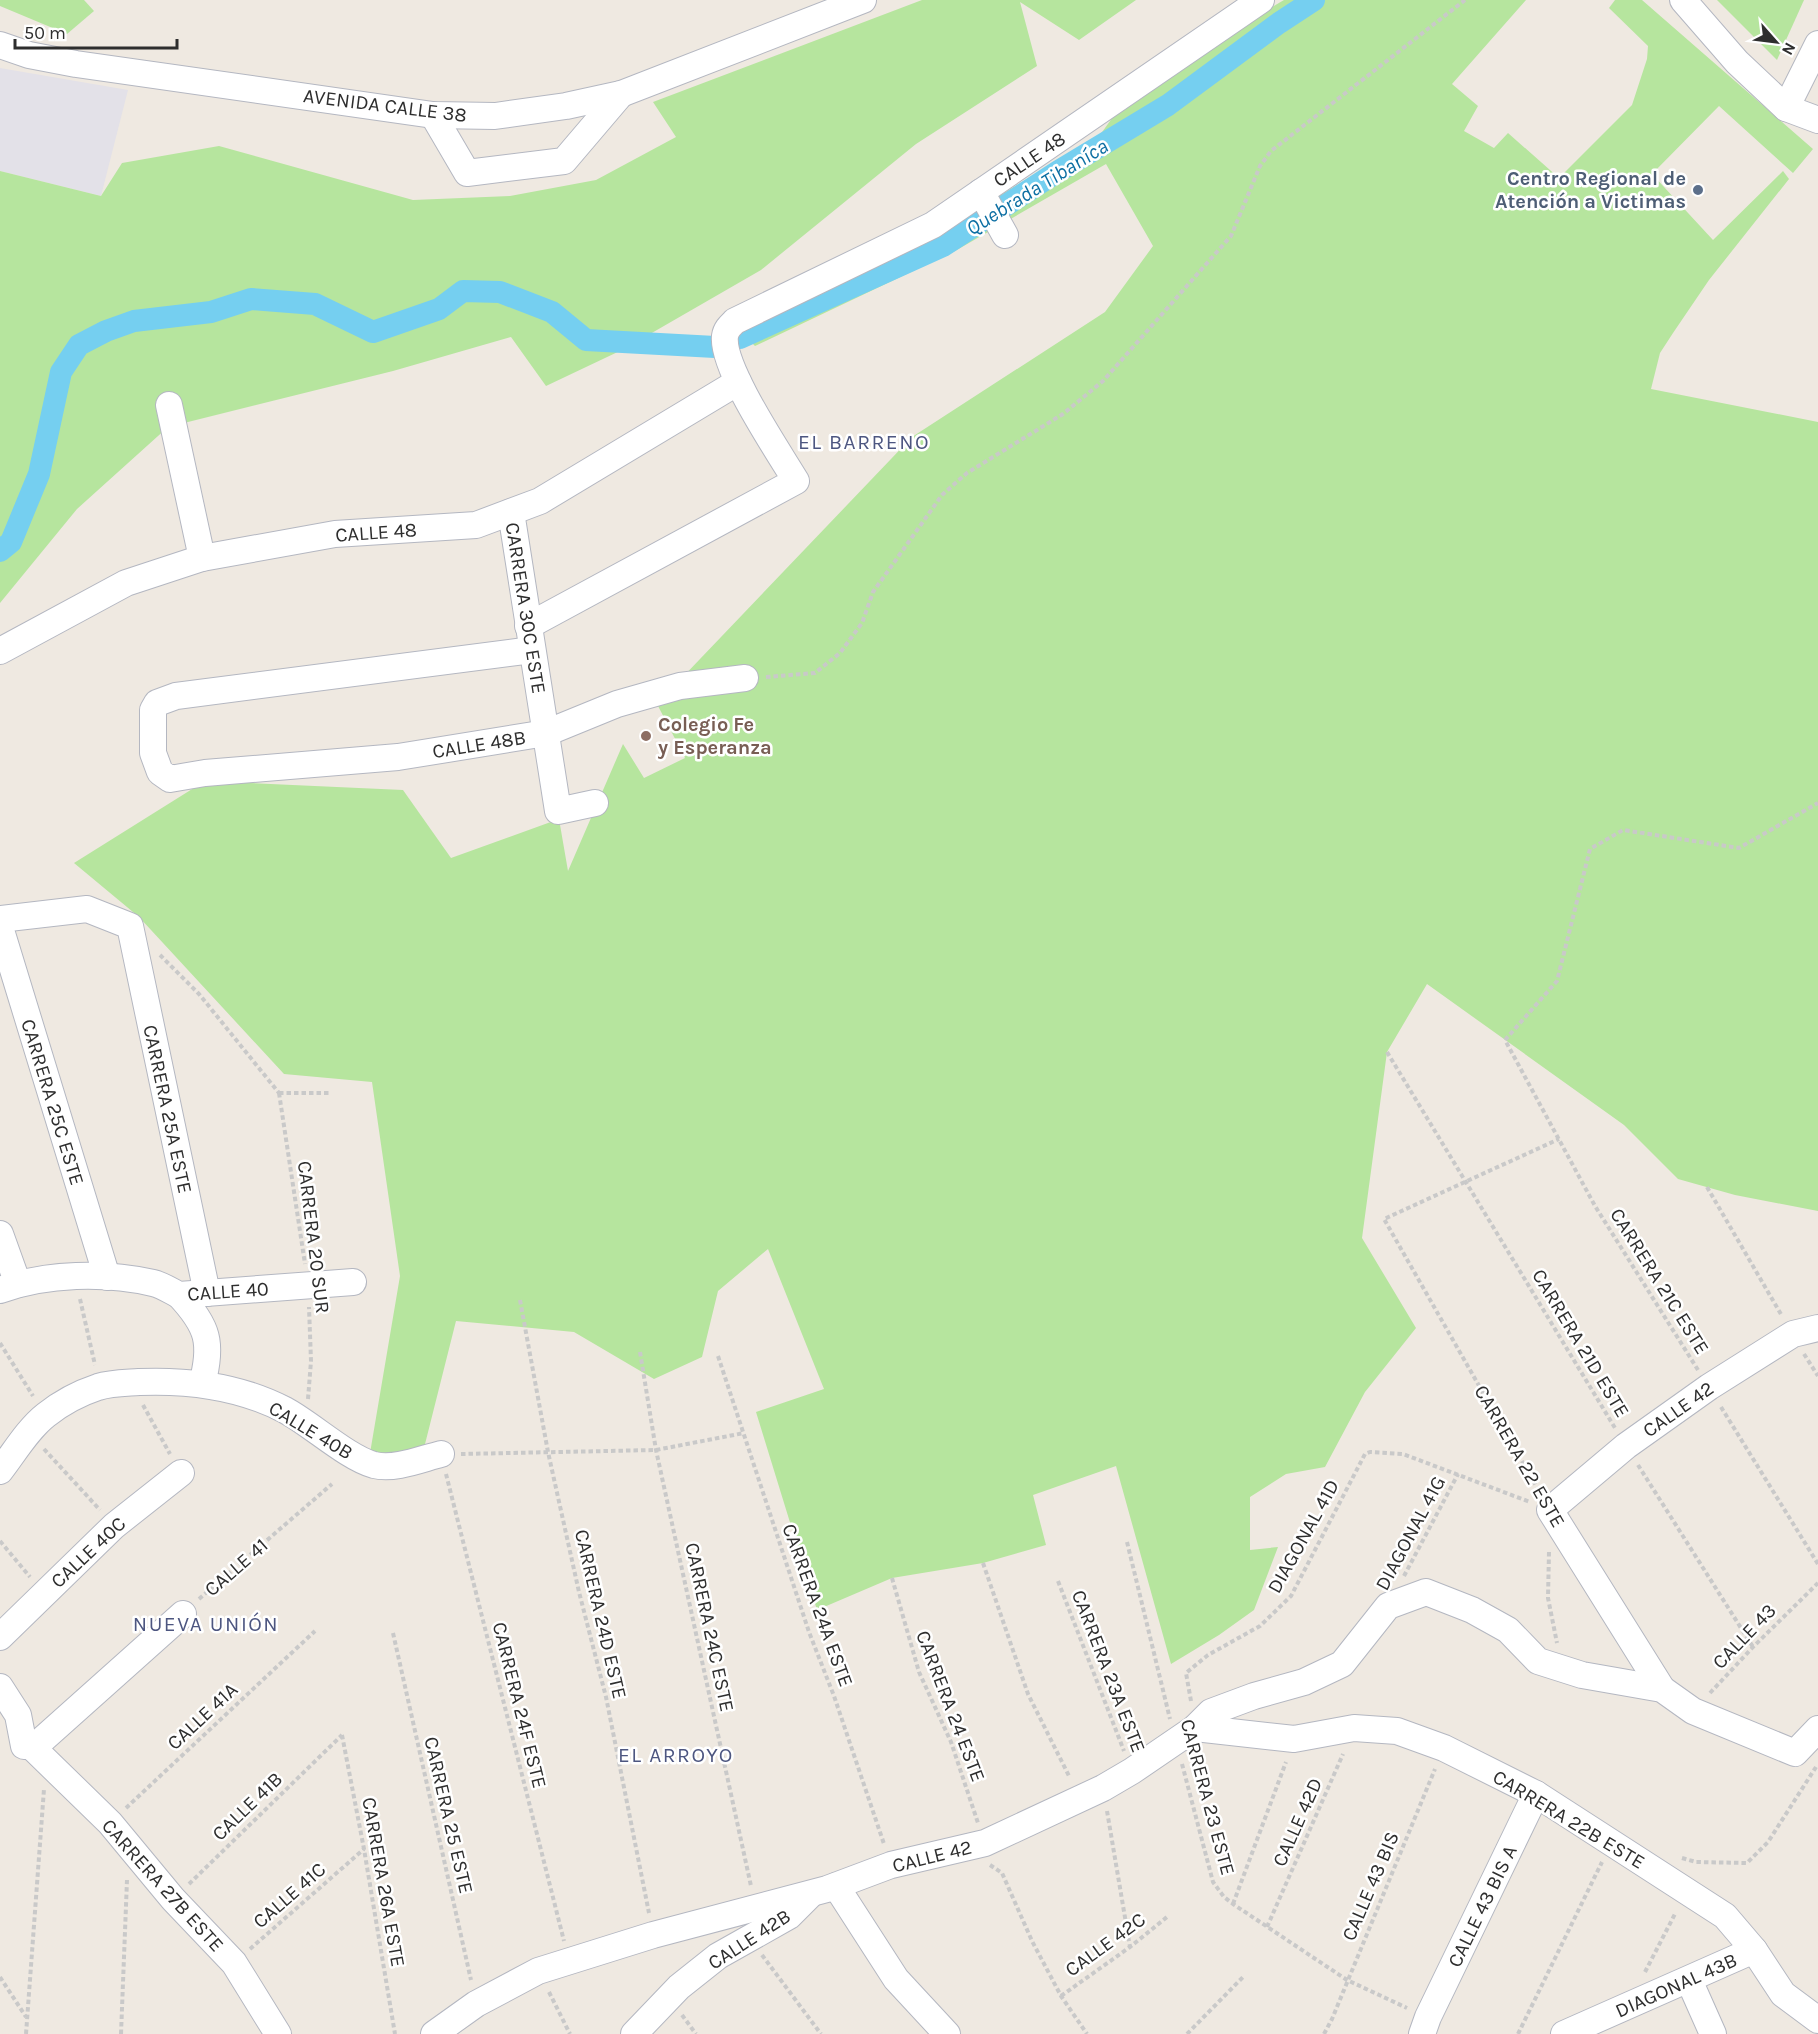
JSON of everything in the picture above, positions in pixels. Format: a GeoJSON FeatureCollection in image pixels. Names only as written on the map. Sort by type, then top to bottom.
{"type":"FeatureCollection","features":[{"type":"Feature","properties":{"kind":"street","name":"AVENIDA CALLE 38"},"geometry":{"type":"LineString","coordinates":[[0,45],[29,55],[76,64],[433,115],[495,116],[566,106],[621,94],[863,0]]}},
{"type":"Feature","properties":{"kind":"street","name":"CALLE 48"},"geometry":{"type":"LineString","coordinates":[[0,651],[126,583],[202,558],[334,534],[476,525],[540,501],[738,382],[726,344],[729,326],[735,321],[933,225],[1261,0]]}},
{"type":"Feature","properties":{"kind":"street"},"geometry":{"type":"LineString","coordinates":[[1683,0],[1737,62],[1786,108],[1818,120]]}},
{"type":"Feature","properties":{"kind":"street"},"geometry":{"type":"LineString","coordinates":[[1786,108],[1818,44]]}},
{"type":"Feature","properties":{"kind":"street"},"geometry":{"type":"LineString","coordinates":[[433,115],[467,173],[564,161],[621,94]]}},
{"type":"Feature","properties":{"kind":"street"},"geometry":{"type":"LineString","coordinates":[[981,192],[1005,235]]}},
{"type":"Feature","properties":{"kind":"street"},"geometry":{"type":"LineString","coordinates":[[530,638],[796,481],[738,382]]}},
{"type":"Feature","properties":{"kind":"street"},"geometry":{"type":"LineString","coordinates":[[169,405],[202,558]]}},
{"type":"Feature","properties":{"kind":"street","name":"CARRERA 30C ESTE"},"geometry":{"type":"LineString","coordinates":[[511,512],[558,811],[595,804]]}},
{"type":"Feature","properties":{"kind":"street","name":"CALLE 48B"},"geometry":{"type":"LineString","coordinates":[[530,638],[176,696],[157,704],[153,710],[153,753],[160,772],[170,779],[205,773],[398,758],[546,734],[617,704],[680,686],[746,678]]}},
{"type":"Feature","properties":{"kind":"street"},"geometry":{"type":"LineString","coordinates":[[0,919],[87,909],[130,926]]}},
{"type":"Feature","properties":{"kind":"street","name":"CARRERA 25A ESTE"},"geometry":{"type":"LineString","coordinates":[[130,926],[207,1293]]}},
{"type":"Feature","properties":{"kind":"street","name":"CARRERA 25C ESTE"},"geometry":{"type":"LineString","coordinates":[[0,927],[107,1277]]}},
{"type":"Feature","properties":{"kind":"street"},"geometry":{"type":"LineString","coordinates":[[0,1234],[9,1287]]}},
{"type":"Feature","properties":{"kind":"street","name":"CALLE 40"},"geometry":{"type":"LineString","coordinates":[[9,1287],[75,1276],[107,1277],[156,1283],[179,1295],[353,1282]]}},
{"type":"Feature","properties":{"kind":"street"},"geometry":{"type":"LineString","coordinates":[[179,1295],[196,1313],[206,1335],[208,1360],[202,1384]]}},
{"type":"Feature","properties":{"kind":"street","name":"CALLE 42"},"geometry":{"type":"LineString","coordinates":[[1550,1510],[1626,1446],[1708,1387],[1793,1335],[1818,1328]]}},
{"type":"Feature","properties":{"kind":"street","name":"CALLE 40B"},"geometry":{"type":"LineString","coordinates":[[0,1471],[37,1424],[75,1397],[100,1386],[170,1381],[202,1384],[251,1396],[283,1409],[362,1460],[376,1465],[394,1466],[441,1454]]}},
{"type":"Feature","properties":{"kind":"street","name":"CALLE 40C"},"geometry":{"type":"LineString","coordinates":[[0,1637],[114,1526],[181,1473]]}},
{"type":"Feature","properties":{"kind":"street","name":"CARRERA 22 ESTE"},"geometry":{"type":"LineString","coordinates":[[1550,1510],[1662,1689]]}},
{"type":"Feature","properties":{"kind":"street"},"geometry":{"type":"LineString","coordinates":[[1388,1606],[1426,1592],[1472,1610],[1508,1630],[1538,1661],[1563,1670],[1662,1689],[1693,1711],[1795,1753],[1818,1729]]}},
{"type":"Feature","properties":{"kind":"street","name":"CALLE 42"},"geometry":{"type":"LineString","coordinates":[[434,2034],[476,2004],[538,1971],[653,1935],[824,1890],[891,1865],[985,1843],[1132,1772],[1211,1712],[1254,1696],[1304,1683],[1342,1664],[1388,1606]]}},
{"type":"Feature","properties":{"kind":"street"},"geometry":{"type":"LineString","coordinates":[[0,1687],[18,1715],[26,1749],[183,1614]]}},
{"type":"Feature","properties":{"kind":"street","name":"CARRERA 22B ESTE"},"geometry":{"type":"LineString","coordinates":[[1185,1734],[1294,1738],[1354,1728],[1398,1731],[1444,1748],[1536,1794],[1725,1916],[1754,1950],[1783,1994],[1818,2020]]}},
{"type":"Feature","properties":{"kind":"street","name":"CARRERA 27B ESTE"},"geometry":{"type":"LineString","coordinates":[[26,1749],[110,1823],[173,1899],[234,1963],[278,2034]]}},
{"type":"Feature","properties":{"kind":"street","name":"CALLE 43 BIS A"},"geometry":{"type":"LineString","coordinates":[[1425,2026],[1536,1794]]}},
{"type":"Feature","properties":{"kind":"street"},"geometry":{"type":"LineString","coordinates":[[824,1890],[896,1979],[947,2034]]}},
{"type":"Feature","properties":{"kind":"street","name":"CALLE 42B"},"geometry":{"type":"LineString","coordinates":[[633,2034],[687,1981],[718,1956],[789,1916],[824,1890]]}},
{"type":"Feature","properties":{"kind":"street","name":"DIAGONAL 43B"},"geometry":{"type":"LineString","coordinates":[[1564,2034],[1754,1950]]}},
{"type":"Feature","properties":{"kind":"street"},"geometry":{"type":"LineString","coordinates":[[1689,1980],[1701,2012],[1713,2034]]}},
{"type":"Feature","properties":{"kind":"path"},"geometry":{"type":"LineString","coordinates":[[746,678],[815,673],[840,653],[862,623],[873,592],[942,495],[967,473],[1063,414],[1103,381],[1231,236],[1249,198],[1260,166],[1271,151],[1465,0]]}},
{"type":"Feature","properties":{"kind":"path","name":"CARRERA 21C ESTE"},"geometry":{"type":"LineString","coordinates":[[1818,803],[1739,848],[1623,830],[1590,849],[1557,981],[1505,1040],[1595,1206],[1818,1564]]}},
{"type":"Feature","properties":{"kind":"path"},"geometry":{"type":"LineString","coordinates":[[130,926],[199,994],[279,1093],[329,1093]]}},
{"type":"Feature","properties":{"kind":"path","name":"CARRERA 21D ESTE"},"geometry":{"type":"LineString","coordinates":[[1387,1052],[1626,1446],[1753,1647]]}},
{"type":"Feature","properties":{"kind":"path","name":"CARRERA 20 SUR"},"geometry":{"type":"LineString","coordinates":[[279,1093],[308,1285],[311,1361],[306,1422]]}},
{"type":"Feature","properties":{"kind":"path"},"geometry":{"type":"LineString","coordinates":[[1465,1181],[1559,1139]]}},
{"type":"Feature","properties":{"kind":"path","name":"CARRERA 22 ESTE"},"geometry":{"type":"LineString","coordinates":[[1465,1181],[1384,1219],[1550,1510]]}},
{"type":"Feature","properties":{"kind":"path"},"geometry":{"type":"LineString","coordinates":[[1707,1187],[1818,1376]]}},
{"type":"Feature","properties":{"kind":"path"},"geometry":{"type":"LineString","coordinates":[[75,1276],[100,1386]]}},
{"type":"Feature","properties":{"kind":"path","name":"CARRERA 24D ESTE"},"geometry":{"type":"LineString","coordinates":[[520,1300],[548,1452],[579,1592],[606,1697],[653,1935]]}},
{"type":"Feature","properties":{"kind":"path"},"geometry":{"type":"LineString","coordinates":[[0,1343],[37,1424],[114,1526]]}},
{"type":"Feature","properties":{"kind":"path","name":"CARRERA 24C ESTE"},"geometry":{"type":"LineString","coordinates":[[640,1352],[656,1450],[755,1908]]}},
{"type":"Feature","properties":{"kind":"path","name":"CARRERA 24A ESTE"},"geometry":{"type":"LineString","coordinates":[[718,1356],[809,1632],[834,1696],[891,1865]]}},
{"type":"Feature","properties":{"kind":"path"},"geometry":{"type":"LineString","coordinates":[[130,1383],[181,1473]]}},
{"type":"Feature","properties":{"kind":"path"},"geometry":{"type":"LineString","coordinates":[[441,1454],[656,1450],[744,1433]]}},
{"type":"Feature","properties":{"kind":"path","name":"DIAGONAL 41D"},"geometry":{"type":"LineString","coordinates":[[1185,1734],[1186,1673],[1208,1654],[1260,1626],[1291,1596],[1365,1455],[1370,1452],[1403,1454],[1458,1474]]}},
{"type":"Feature","properties":{"kind":"path","name":"CARRERA 24F ESTE"},"geometry":{"type":"LineString","coordinates":[[441,1454],[570,1962]]}},
{"type":"Feature","properties":{"kind":"path"},"geometry":{"type":"LineString","coordinates":[[1458,1474],[1550,1510],[1548,1598],[1563,1670]]}},
{"type":"Feature","properties":{"kind":"path","name":"DIAGONAL 41G"},"geometry":{"type":"LineString","coordinates":[[1388,1606],[1458,1474]]}},
{"type":"Feature","properties":{"kind":"path","name":"CALLE 41"},"geometry":{"type":"LineString","coordinates":[[183,1614],[332,1484]]}},
{"type":"Feature","properties":{"kind":"path"},"geometry":{"type":"LineString","coordinates":[[0,1541],[44,1593]]}},
{"type":"Feature","properties":{"kind":"path","name":"CARRERA 23 ESTE"},"geometry":{"type":"LineString","coordinates":[[1127,1542],[1185,1734],[1189,1785],[1213,1882],[1224,1897],[1233,1904],[1347,1980],[1425,2026]]}},
{"type":"Feature","properties":{"kind":"path"},"geometry":{"type":"LineString","coordinates":[[983,1563],[1028,1694],[1091,1793],[1130,1947]]}},
{"type":"Feature","properties":{"kind":"path","name":"CARRERA 24 ESTE"},"geometry":{"type":"LineString","coordinates":[[892,1578],[918,1672],[951,1742],[985,1843]]}},
{"type":"Feature","properties":{"kind":"path","name":"CARRERA 23A ESTE"},"geometry":{"type":"LineString","coordinates":[[1059,1581],[1132,1772]]}},
{"type":"Feature","properties":{"kind":"path","name":"CALLE 43"},"geometry":{"type":"LineString","coordinates":[[1693,1711],[1818,1582]]}},
{"type":"Feature","properties":{"kind":"path","name":"CALLE 41A"},"geometry":{"type":"LineString","coordinates":[[110,1823],[315,1631]]}},
{"type":"Feature","properties":{"kind":"path","name":"CARRERA 25 ESTE"},"geometry":{"type":"LineString","coordinates":[[393,1633],[476,2004]]}},
{"type":"Feature","properties":{"kind":"path","name":"CALLE 42D"},"geometry":{"type":"LineString","coordinates":[[1267,1927],[1354,1728]]}},
{"type":"Feature","properties":{"kind":"path","name":"CARRERA 26A ESTE"},"geometry":{"type":"LineString","coordinates":[[342,1735],[395,2034]]}},
{"type":"Feature","properties":{"kind":"path","name":"CALLE 41B"},"geometry":{"type":"LineString","coordinates":[[173,1899],[342,1735]]}},
{"type":"Feature","properties":{"kind":"path"},"geometry":{"type":"LineString","coordinates":[[1233,1904],[1294,1738]]}},
{"type":"Feature","properties":{"kind":"path","name":"CALLE 43 BIS"},"geometry":{"type":"LineString","coordinates":[[1324,2034],[1444,1748]]}},
{"type":"Feature","properties":{"kind":"path"},"geometry":{"type":"LineString","coordinates":[[26,1749],[26,2034]]}},
{"type":"Feature","properties":{"kind":"path"},"geometry":{"type":"LineString","coordinates":[[1674,1856],[1696,1862],[1747,1863],[1768,1842],[1818,1764]]}},
{"type":"Feature","properties":{"kind":"path"},"geometry":{"type":"LineString","coordinates":[[1518,2034],[1612,1842]]}},
{"type":"Feature","properties":{"kind":"path"},"geometry":{"type":"LineString","coordinates":[[121,2034],[129,1846]]}},
{"type":"Feature","properties":{"kind":"path","name":"CALLE 41C"},"geometry":{"type":"LineString","coordinates":[[234,1963],[364,1849]]}},
{"type":"Feature","properties":{"kind":"path"},"geometry":{"type":"LineString","coordinates":[[950,1852],[990,1864],[1002,1873],[1032,1941],[1061,1995],[1087,2034]]}},
{"type":"Feature","properties":{"kind":"path"},"geometry":{"type":"LineString","coordinates":[[1643,1976],[1686,1891]]}},
{"type":"Feature","properties":{"kind":"path","name":"CALLE 42C"},"geometry":{"type":"LineString","coordinates":[[1061,1995],[1130,1947],[1167,1917]]}},
{"type":"Feature","properties":{"kind":"path"},"geometry":{"type":"LineString","coordinates":[[750,1938],[821,2034]]}},
{"type":"Feature","properties":{"kind":"path"},"geometry":{"type":"LineString","coordinates":[[538,1971],[570,2034]]}},
{"type":"Feature","properties":{"kind":"path"},"geometry":{"type":"LineString","coordinates":[[1187,2034],[1244,1976]]}},
{"type":"Feature","properties":{"kind":"path"},"geometry":{"type":"LineString","coordinates":[[0,1977],[27,2018]]}},
{"type":"Feature","properties":{"kind":"shaded area"},"geometry":{"type":"Polygon","coordinates":[[[0,68],[128,90],[101,196],[0,171],[0,68]]]}},
{"type":"Feature","properties":{"kind":"green space"},"geometry":{"type":"Polygon","coordinates":[[[0,0],[84,0],[94,11],[67,34],[0,6],[0,0]]]}},
{"type":"Feature","properties":{"kind":"green space"},"geometry":{"type":"Polygon","coordinates":[[[922,0],[1136,0],[1079,40],[1020,2],[1037,66],[916,144],[761,270],[624,349],[546,386],[511,337],[393,371],[168,427],[77,509],[0,603],[0,171],[101,196],[122,163],[219,146],[413,200],[510,196],[596,180],[676,137],[653,102],[922,0]]]}},
{"type":"Feature","properties":{"kind":"green space"},"geometry":{"type":"Polygon","coordinates":[[[1284,0],[1526,0],[1452,84],[1478,106],[1464,131],[1494,148],[1508,133],[1559,178],[1632,105],[1647,59],[1648,46],[1609,8],[1615,0],[1642,0],[1813,149],[1793,173],[1719,106],[1652,174],[1713,240],[1783,171],[1789,179],[1709,280],[1673,333],[1660,353],[1651,389],[1818,422],[1818,1211],[1735,1195],[1678,1179],[1624,1125],[1427,984],[1387,1052],[1362,1238],[1416,1328],[1365,1392],[1325,1467],[1286,1474],[1250,1497],[1250,1550],[1278,1547],[1254,1610],[1219,1635],[1171,1664],[1116,1466],[1033,1495],[1046,1545],[983,1563],[892,1578],[817,1610],[756,1412],[824,1389],[768,1249],[718,1291],[702,1357],[654,1379],[574,1332],[456,1321],[422,1456],[369,1459],[400,1276],[372,1082],[284,1074],[139,917],[74,863],[205,781],[403,790],[451,858],[559,819],[568,871],[623,744],[644,778],[685,758],[657,704],[912,437],[1105,312],[1153,246],[1106,164],[955,251],[755,346],[740,331],[878,269],[1100,135],[1115,114],[1284,0]]]}},
{"type":"Feature","properties":{"kind":"green space"},"geometry":{"type":"Polygon","coordinates":[[[1717,0],[1804,0],[1777,60],[1717,0]]]}},
{"type":"Feature","properties":{"kind":"waterway","name":"Quebrada Tibaníca"},"geometry":{"type":"LineString","coordinates":[[740,338],[943,246],[1057,172],[1168,105],[1314,0]]}},
{"type":"Feature","properties":{"kind":"waterway","name":"Quebrada Tibaníca"},"geometry":{"type":"LineString","coordinates":[[0,551],[11,542],[39,474],[61,372],[79,345],[106,331],[134,321],[211,312],[251,299],[315,304],[373,332],[439,309],[463,291],[500,292],[552,312],[586,340],[715,347]]}},
{"type":"Feature","properties":{"kind":"place","name":"Centro Regional de Atención a Victimas"},"geometry":{"type":"Point","coordinates":[1698,190]}},
{"type":"Feature","properties":{"kind":"place","name":"Colegio Fe y Esperanza"},"geometry":{"type":"Point","coordinates":[646,736]}},
{"type":"Feature","properties":{"kind":"district","name":"EL BARRENO"},"geometry":{"type":"Point","coordinates":[864,442]}},
{"type":"Feature","properties":{"kind":"district","name":"NUEVA UNIÓN"},"geometry":{"type":"Point","coordinates":[206,1624]}},
{"type":"Feature","properties":{"kind":"district","name":"EL ARROYO"},"geometry":{"type":"Point","coordinates":[676,1755]}}]}
